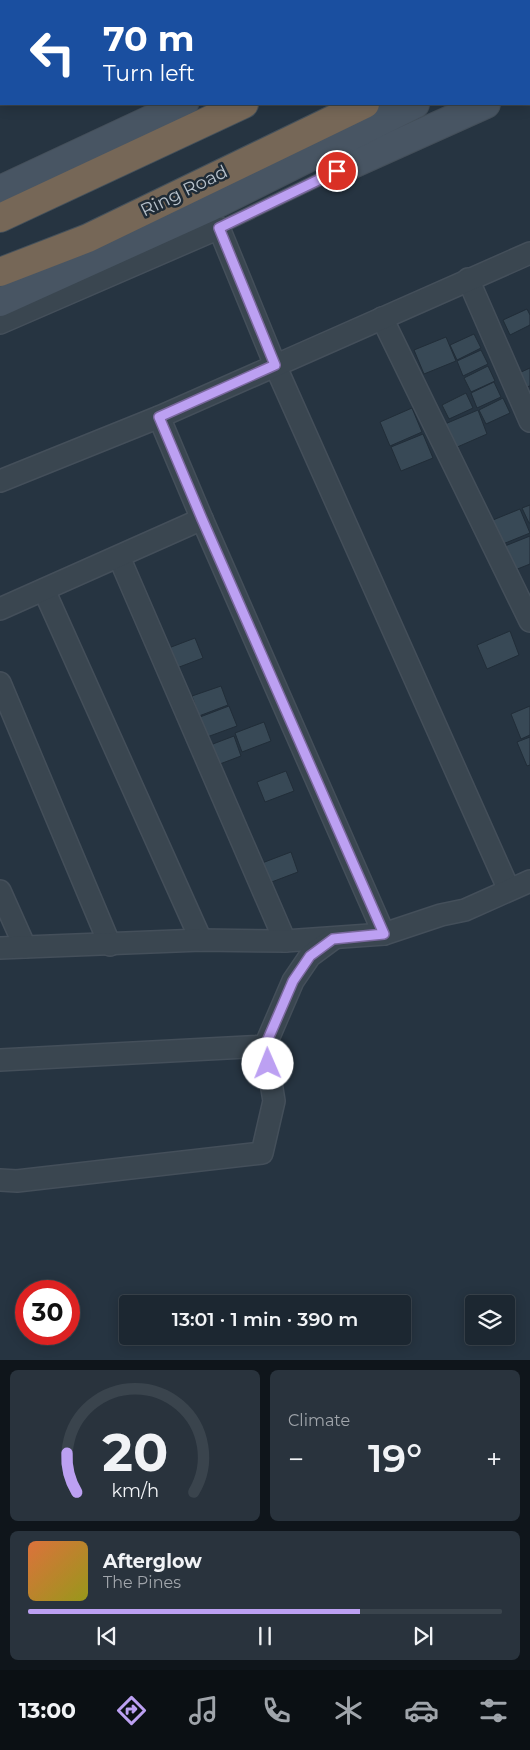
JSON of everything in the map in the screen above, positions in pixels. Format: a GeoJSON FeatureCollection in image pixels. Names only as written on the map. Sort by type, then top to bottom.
{"type":"FeatureCollection","features":[{"type":"Feature","properties":{"kind":"highway"},"geometry":{"type":"LineString","coordinates":[[0,218],[242,105]]}},
{"type":"Feature","properties":{"kind":"highway","name":"Ring Road"},"geometry":{"type":"LineString","coordinates":[[0,272],[88,238],[363,105]]}},
{"type":"Feature","properties":{"kind":"street"},"geometry":{"type":"LineString","coordinates":[[0,190],[182,105]]}},
{"type":"Feature","properties":{"kind":"street"},"geometry":{"type":"LineString","coordinates":[[0,302],[210,207],[413,105]]}},
{"type":"Feature","properties":{"kind":"street"},"geometry":{"type":"LineString","coordinates":[[337,171],[484,105]]}},
{"type":"Feature","properties":{"kind":"street"},"geometry":{"type":"LineString","coordinates":[[0,323],[219,228],[275,365],[508,890]]}},
{"type":"Feature","properties":{"kind":"street"},"geometry":{"type":"LineString","coordinates":[[0,481],[159,417],[530,253]]}},
{"type":"Feature","properties":{"kind":"street"},"geometry":{"type":"LineString","coordinates":[[468,279],[530,421]]}},
{"type":"Feature","properties":{"kind":"street"},"geometry":{"type":"LineString","coordinates":[[382,318],[530,621]]}},
{"type":"Feature","properties":{"kind":"street"},"geometry":{"type":"LineString","coordinates":[[159,417],[384,934]]}},
{"type":"Feature","properties":{"kind":"street"},"geometry":{"type":"LineString","coordinates":[[0,609],[202,519]]}},
{"type":"Feature","properties":{"kind":"street"},"geometry":{"type":"LineString","coordinates":[[119,557],[285,941]]}},
{"type":"Feature","properties":{"kind":"street"},"geometry":{"type":"LineString","coordinates":[[44,590],[201,940]]}},
{"type":"Feature","properties":{"kind":"street"},"geometry":{"type":"LineString","coordinates":[[0,683],[110,945]]}},
{"type":"Feature","properties":{"kind":"street"},"geometry":{"type":"LineString","coordinates":[[0,948],[201,940],[285,941],[384,934],[441,915],[465,910],[530,881]]}},
{"type":"Feature","properties":{"kind":"street"},"geometry":{"type":"LineString","coordinates":[[0,891],[25,947]]}},
{"type":"Feature","properties":{"kind":"street"},"geometry":{"type":"LineString","coordinates":[[0,1180],[17,1180],[262,1153],[274,1101],[265,1046],[293,981],[310,956],[333,939]]}},
{"type":"Feature","properties":{"kind":"street"},"geometry":{"type":"LineString","coordinates":[[0,1060],[265,1046]]}},
{"type":"Feature","properties":{"kind":"lane"},"geometry":{"type":"LineString","coordinates":[[219,228],[337,171]]}},
{"type":"Feature","properties":{"kind":"building"},"geometry":{"type":"Polygon","coordinates":[[[527,309],[530,315],[530,325],[510,335],[503,320],[527,309]]]}},
{"type":"Feature","properties":{"kind":"building"},"geometry":{"type":"Polygon","coordinates":[[[474,334],[481,348],[457,360],[450,345],[474,334]]]}},
{"type":"Feature","properties":{"kind":"building"},"geometry":{"type":"Polygon","coordinates":[[[446,337],[456,361],[424,374],[414,350],[446,337]]]}},
{"type":"Feature","properties":{"kind":"building"},"geometry":{"type":"Polygon","coordinates":[[[481,350],[488,364],[463,376],[457,361],[481,350]]]}},
{"type":"Feature","properties":{"kind":"building"},"geometry":{"type":"Polygon","coordinates":[[[488,366],[495,381],[471,392],[464,378],[488,366]]]}},
{"type":"Feature","properties":{"kind":"building"},"geometry":{"type":"Polygon","coordinates":[[[530,368],[530,386],[526,387],[519,373],[530,368]]]}},
{"type":"Feature","properties":{"kind":"building"},"geometry":{"type":"Polygon","coordinates":[[[494,382],[501,397],[477,408],[471,393],[494,382]]]}},
{"type":"Feature","properties":{"kind":"building"},"geometry":{"type":"Polygon","coordinates":[[[466,393],[473,408],[449,419],[442,405],[466,393]]]}},
{"type":"Feature","properties":{"kind":"building"},"geometry":{"type":"Polygon","coordinates":[[[503,398],[510,413],[486,424],[479,410],[503,398]]]}},
{"type":"Feature","properties":{"kind":"building"},"geometry":{"type":"Polygon","coordinates":[[[412,408],[422,432],[390,446],[380,422],[412,408]]]}},
{"type":"Feature","properties":{"kind":"building"},"geometry":{"type":"Polygon","coordinates":[[[478,410],[487,434],[455,448],[445,424],[478,410]]]}},
{"type":"Feature","properties":{"kind":"building"},"geometry":{"type":"Polygon","coordinates":[[[423,434],[433,458],[401,471],[391,447],[423,434]]]}},
{"type":"Feature","properties":{"kind":"building"},"geometry":{"type":"Polygon","coordinates":[[[530,505],[530,523],[529,523],[522,508],[530,505]]]}},
{"type":"Feature","properties":{"kind":"building"},"geometry":{"type":"Polygon","coordinates":[[[520,509],[530,533],[498,546],[488,522],[520,509]]]}},
{"type":"Feature","properties":{"kind":"building"},"geometry":{"type":"Polygon","coordinates":[[[530,536],[530,564],[510,572],[500,548],[530,536]]]}},
{"type":"Feature","properties":{"kind":"building"},"geometry":{"type":"Polygon","coordinates":[[[510,631],[519,655],[487,669],[477,645],[510,631]]]}},
{"type":"Feature","properties":{"kind":"building"},"geometry":{"type":"Polygon","coordinates":[[[195,638],[203,658],[174,669],[166,649],[195,638]]]}},
{"type":"Feature","properties":{"kind":"building"},"geometry":{"type":"Polygon","coordinates":[[[221,686],[228,705],[199,716],[192,696],[221,686]]]}},
{"type":"Feature","properties":{"kind":"building"},"geometry":{"type":"Polygon","coordinates":[[[229,706],[237,726],[207,737],[200,717],[229,706]]]}},
{"type":"Feature","properties":{"kind":"building"},"geometry":{"type":"Polygon","coordinates":[[[530,706],[530,735],[521,739],[511,714],[530,706]]]}},
{"type":"Feature","properties":{"kind":"building"},"geometry":{"type":"Polygon","coordinates":[[[264,722],[271,741],[242,752],[235,733],[264,722]]]}},
{"type":"Feature","properties":{"kind":"building"},"geometry":{"type":"Polygon","coordinates":[[[234,736],[241,756],[212,767],[205,747],[234,736]]]}},
{"type":"Feature","properties":{"kind":"building"},"geometry":{"type":"Polygon","coordinates":[[[530,737],[530,765],[527,766],[517,742],[530,737]]]}},
{"type":"Feature","properties":{"kind":"building"},"geometry":{"type":"Polygon","coordinates":[[[286,771],[294,791],[265,802],[257,782],[286,771]]]}},
{"type":"Feature","properties":{"kind":"building"},"geometry":{"type":"Polygon","coordinates":[[[291,852],[298,872],[269,883],[262,863],[291,852]]]}},
{"type":"Feature","properties":{"kind":"route"},"geometry":{"type":"LineString","coordinates":[[268,1064],[265,1046],[293,981],[310,956],[333,939],[384,934],[159,417],[275,365],[219,228],[337,171]]}}]}
